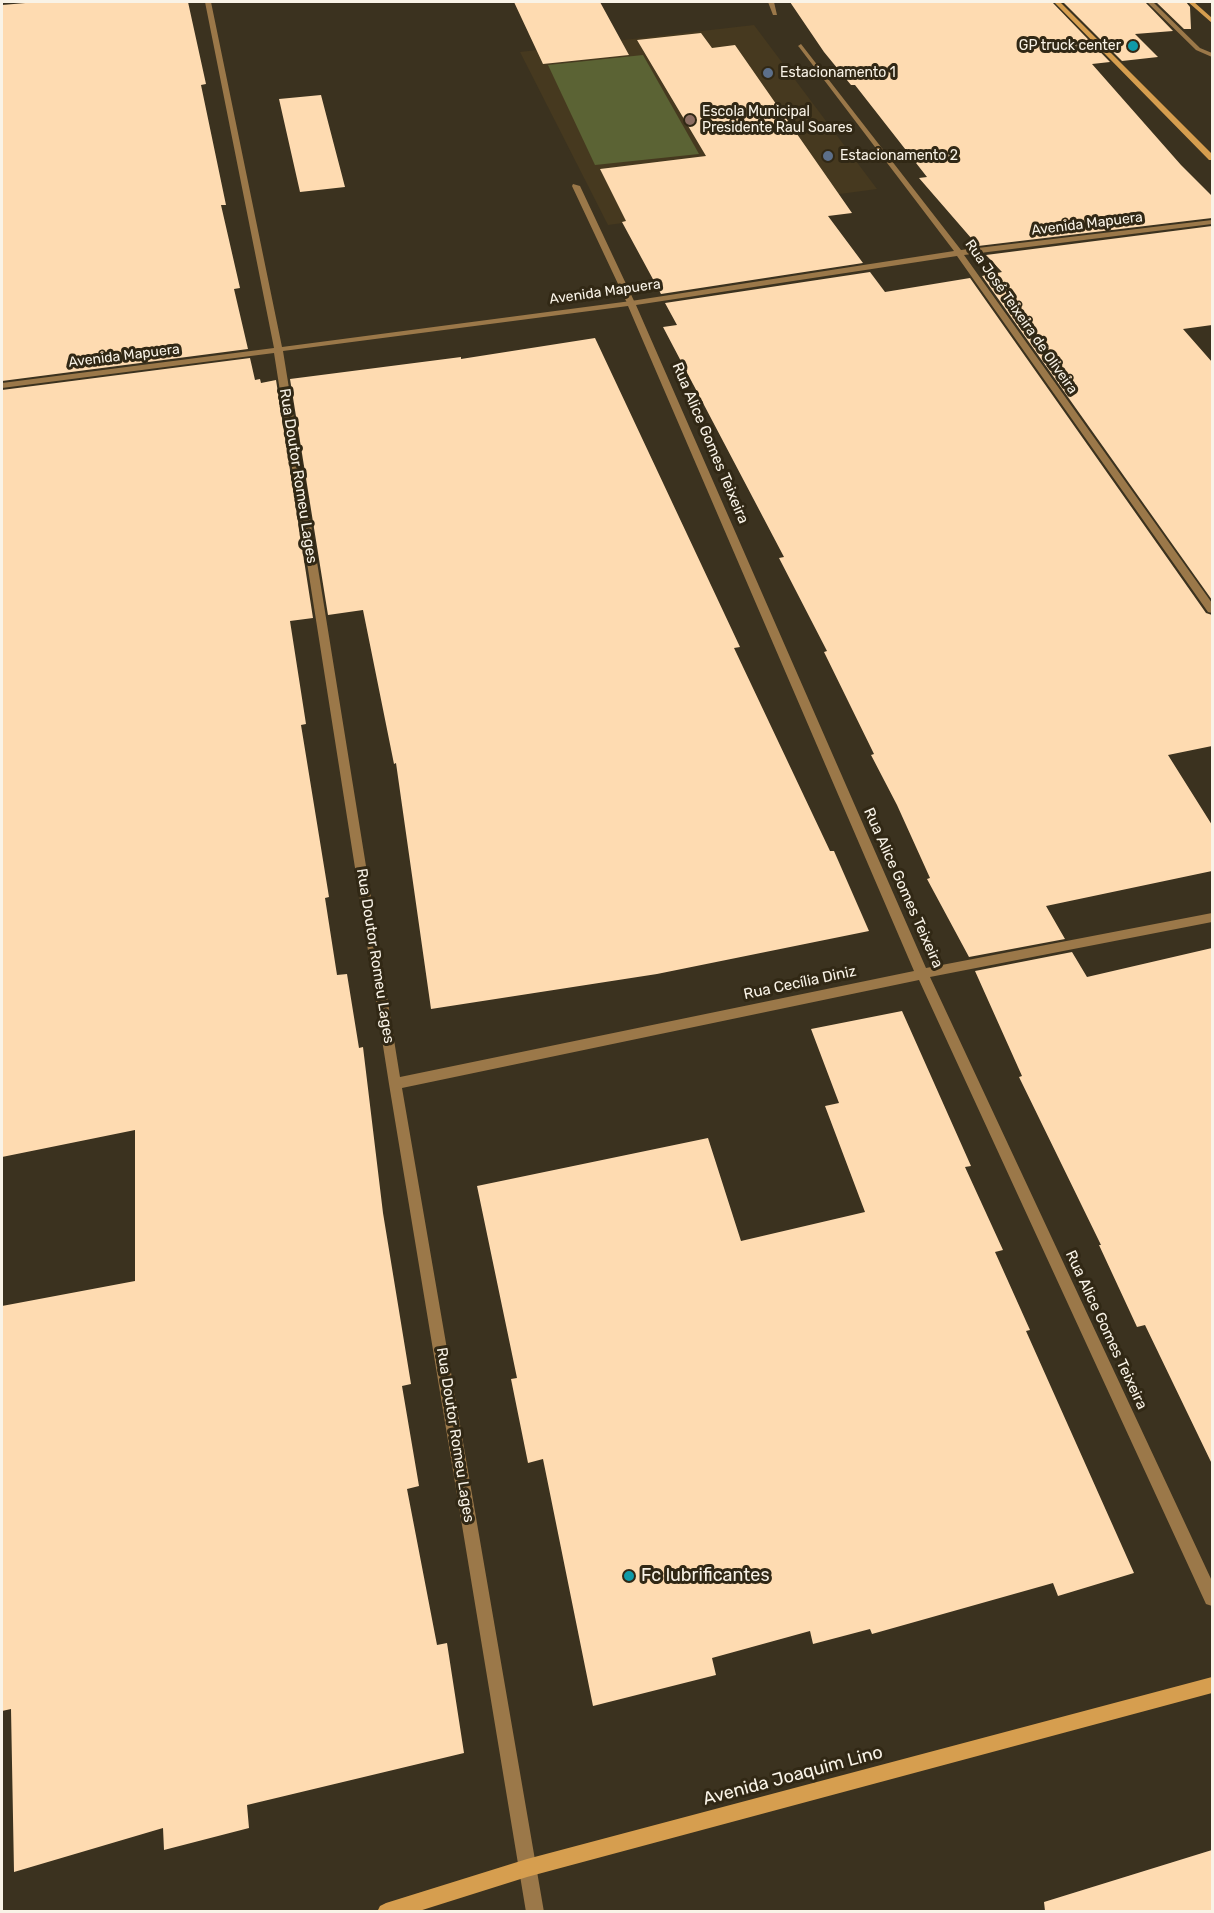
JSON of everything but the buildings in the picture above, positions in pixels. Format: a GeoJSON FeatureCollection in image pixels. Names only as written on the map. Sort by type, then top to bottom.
{"type":"FeatureCollection","features":[{"type":"Feature","properties":{"kind":"street","name":"Rua Doutor Romeu Lages"},"geometry":{"type":"LineString","coordinates":[[208,2],[278,349],[395,1084],[535,1911]]}},
{"type":"Feature","properties":{"kind":"street"},"geometry":{"type":"LineString","coordinates":[[771,2],[775,14]]}},
{"type":"Feature","properties":{"kind":"street"},"geometry":{"type":"LineString","coordinates":[[1057,2],[1212,159]]}},
{"type":"Feature","properties":{"kind":"street"},"geometry":{"type":"LineString","coordinates":[[1150,2],[1198,49],[1212,55]]}},
{"type":"Feature","properties":{"kind":"street"},"geometry":{"type":"LineString","coordinates":[[1191,2],[1212,21]]}},
{"type":"Feature","properties":{"kind":"street","name":"Rua José Teixeira de Oliveira"},"geometry":{"type":"LineString","coordinates":[[801,46],[959,253],[1212,610]]}},
{"type":"Feature","properties":{"kind":"street","name":"Rua Alice Gomes Teixeira"},"geometry":{"type":"LineString","coordinates":[[576,186],[631,303],[922,974],[1212,1598]]}},
{"type":"Feature","properties":{"kind":"street","name":"Avenida Mapuera"},"geometry":{"type":"LineString","coordinates":[[2,386],[631,303],[959,253],[1212,222]]}},
{"type":"Feature","properties":{"kind":"street","name":"Rua Cecília Diniz"},"geometry":{"type":"LineString","coordinates":[[395,1084],[922,974],[1212,917]]}},
{"type":"Feature","properties":{"kind":"street","name":"Avenida Joaquim Lino"},"geometry":{"type":"LineString","coordinates":[[386,1911],[527,1868],[1212,1684]]}},
{"type":"Feature","properties":{"kind":"shaded area","name":"Escola Municipal Presidente Raul Soares"},"geometry":{"type":"Polygon","coordinates":[[[754,25],[877,189],[608,225],[520,52],[754,25]]]}},
{"type":"Feature","properties":{"kind":"green space"},"geometry":{"type":"Polygon","coordinates":[[[643,55],[699,154],[595,165],[548,65],[643,55]]]}},
{"type":"Feature","properties":{"kind":"place","name":"GP truck center"},"geometry":{"type":"Point","coordinates":[1133,46]}},
{"type":"Feature","properties":{"kind":"place","name":"Estacionamento 1"},"geometry":{"type":"Point","coordinates":[768,73]}},
{"type":"Feature","properties":{"kind":"place","name":"Escola Municipal Presidente Raul Soares"},"geometry":{"type":"Point","coordinates":[690,120]}},
{"type":"Feature","properties":{"kind":"place","name":"Estacionamento 2"},"geometry":{"type":"Point","coordinates":[828,156]}},
{"type":"Feature","properties":{"kind":"place","name":"Fc lubrificantes"},"geometry":{"type":"Point","coordinates":[629,1576]}}]}
